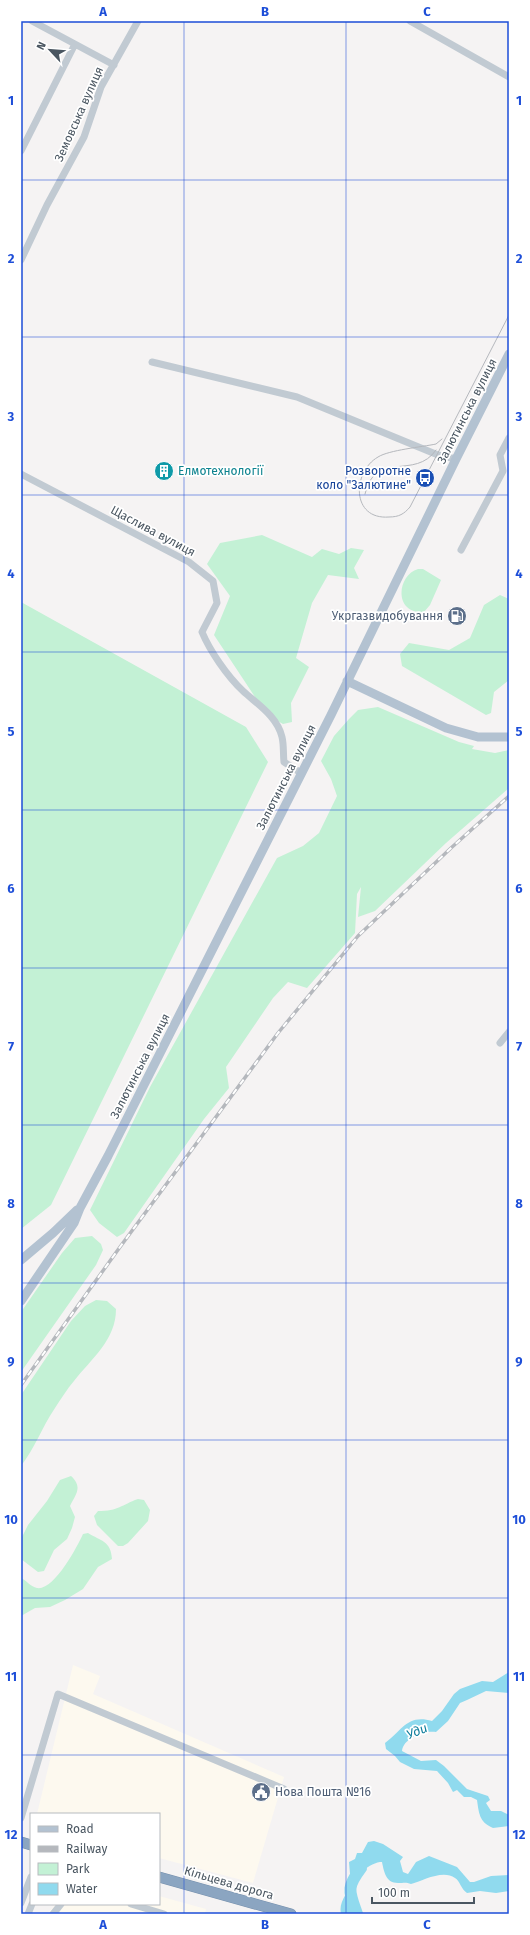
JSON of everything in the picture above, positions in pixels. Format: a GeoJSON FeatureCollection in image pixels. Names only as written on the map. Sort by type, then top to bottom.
{"type":"FeatureCollection","features":[{"type":"Feature","properties":{"kind":"highway","name":"Кільцева дорога"},"geometry":{"type":"LineString","coordinates":[[160,1877],[291,1914]]}},
{"type":"Feature","properties":{"kind":"main road","name":"Залютинська вулиця"},"geometry":{"type":"LineString","coordinates":[[80,1208],[108,1156],[301,773],[509,354]]}},
{"type":"Feature","properties":{"kind":"main road"},"geometry":{"type":"LineString","coordinates":[[347,681],[446,728],[478,737],[509,737]]}},
{"type":"Feature","properties":{"kind":"main road"},"geometry":{"type":"LineString","coordinates":[[21,1260],[53,1234],[80,1208]]}},
{"type":"Feature","properties":{"kind":"main road"},"geometry":{"type":"LineString","coordinates":[[21,1301],[74,1223],[80,1208]]}},
{"type":"Feature","properties":{"kind":"street"},"geometry":{"type":"LineString","coordinates":[[32,21],[114,65]]}},
{"type":"Feature","properties":{"kind":"street","name":"Земовська вулиця"},"geometry":{"type":"LineString","coordinates":[[21,260],[47,205],[84,137],[102,88],[138,21]]}},
{"type":"Feature","properties":{"kind":"street"},"geometry":{"type":"LineString","coordinates":[[410,21],[509,77]]}},
{"type":"Feature","properties":{"kind":"street"},"geometry":{"type":"LineString","coordinates":[[21,151],[75,44]]}},
{"type":"Feature","properties":{"kind":"street"},"geometry":{"type":"LineString","coordinates":[[152,362],[297,397],[438,455],[456,459]]}},
{"type":"Feature","properties":{"kind":"street"},"geometry":{"type":"LineString","coordinates":[[461,550],[503,471],[500,455],[509,438]]}},
{"type":"Feature","properties":{"kind":"street","name":"Щаслива вулиця"},"geometry":{"type":"LineString","coordinates":[[21,474],[190,562],[213,581],[217,603],[202,632],[207,644],[242,690],[262,705],[274,721],[282,737],[284,762],[301,773]]}},
{"type":"Feature","properties":{"kind":"street"},"geometry":{"type":"LineString","coordinates":[[500,1043],[509,1032]]}},
{"type":"Feature","properties":{"kind":"street"},"geometry":{"type":"LineString","coordinates":[[21,1818],[58,1694],[284,1789]]}},
{"type":"Feature","properties":{"kind":"street"},"geometry":{"type":"LineString","coordinates":[[21,1904],[30,1880]]}},
{"type":"Feature","properties":{"kind":"street"},"geometry":{"type":"LineString","coordinates":[[53,1914],[60,1905]]}},
{"type":"Feature","properties":{"kind":"street"},"geometry":{"type":"LineString","coordinates":[[135,1905],[164,1914]]}},
{"type":"Feature","properties":{"kind":"shaded area"},"geometry":{"type":"Polygon","coordinates":[[[73,1665],[100,1676],[93,1694],[284,1777],[253,1883],[160,1858],[160,1813],[37,1813],[73,1665]]]}},
{"type":"Feature","properties":{"kind":"shaded area"},"geometry":{"type":"Polygon","coordinates":[[[160,1896],[206,1909],[205,1914],[47,1914],[55,1905],[160,1905],[160,1896]]]}},
{"type":"Feature","properties":{"kind":"green space"},"geometry":{"type":"Polygon","coordinates":[[[262,535],[312,557],[322,549],[339,554],[351,548],[364,550],[354,568],[359,579],[328,575],[312,603],[296,658],[309,667],[291,703],[292,722],[283,724],[267,715],[214,635],[230,596],[207,564],[220,543],[262,535]]]}},
{"type":"Feature","properties":{"kind":"green space"},"geometry":{"type":"Polygon","coordinates":[[[418,569],[423,569],[441,580],[430,605],[424,612],[414,611],[407,607],[403,601],[402,594],[402,586],[406,579],[411,573],[418,569]]]}},
{"type":"Feature","properties":{"kind":"green space"},"geometry":{"type":"Polygon","coordinates":[[[500,595],[509,599],[509,680],[494,692],[491,713],[486,715],[402,666],[400,654],[409,643],[449,650],[470,638],[484,605],[500,595]]]}},
{"type":"Feature","properties":{"kind":"green space"},"geometry":{"type":"Polygon","coordinates":[[[21,602],[246,727],[268,762],[51,1205],[21,1229],[21,602]]]}},
{"type":"Feature","properties":{"kind":"green space"},"geometry":{"type":"Polygon","coordinates":[[[378,707],[459,742],[474,746],[472,749],[495,753],[509,750],[509,788],[446,843],[375,911],[358,917],[361,887],[357,894],[355,933],[307,988],[288,982],[273,998],[226,1067],[229,1088],[204,1119],[124,1233],[117,1237],[99,1223],[90,1210],[150,1087],[277,858],[303,846],[319,833],[337,796],[331,779],[321,761],[334,736],[358,710],[378,707]]]}},
{"type":"Feature","properties":{"kind":"green space"},"geometry":{"type":"Polygon","coordinates":[[[92,1236],[101,1244],[103,1250],[96,1265],[21,1372],[21,1312],[62,1253],[75,1238],[92,1236]]]}},
{"type":"Feature","properties":{"kind":"green space"},"geometry":{"type":"Polygon","coordinates":[[[96,1300],[107,1301],[116,1309],[112,1330],[102,1348],[64,1394],[50,1415],[21,1466],[21,1395],[71,1321],[85,1306],[96,1300]]]}},
{"type":"Feature","properties":{"kind":"green space"},"geometry":{"type":"Polygon","coordinates":[[[71,1476],[75,1480],[78,1487],[70,1506],[75,1517],[72,1528],[67,1539],[54,1550],[44,1571],[38,1572],[21,1559],[21,1539],[28,1525],[47,1501],[60,1480],[71,1476]]]}},
{"type":"Feature","properties":{"kind":"green space"},"geometry":{"type":"Polygon","coordinates":[[[138,1499],[144,1500],[150,1510],[148,1521],[128,1543],[123,1546],[118,1546],[97,1525],[94,1516],[98,1511],[115,1509],[138,1499]]]}},
{"type":"Feature","properties":{"kind":"green space"},"geometry":{"type":"Polygon","coordinates":[[[88,1533],[104,1542],[110,1548],[112,1559],[98,1567],[83,1589],[50,1607],[35,1608],[21,1616],[21,1578],[37,1588],[44,1587],[51,1583],[64,1567],[83,1534],[88,1533]]]}},
{"type":"Feature","properties":{"kind":"water"},"geometry":{"type":"Polygon","coordinates":[[[509,1672],[509,1693],[486,1691],[460,1703],[448,1721],[436,1732],[426,1732],[415,1736],[406,1742],[402,1751],[421,1761],[436,1760],[467,1789],[488,1796],[490,1800],[486,1803],[491,1811],[501,1811],[509,1815],[509,1826],[493,1828],[488,1826],[480,1817],[477,1800],[471,1797],[464,1797],[457,1790],[453,1792],[448,1783],[437,1771],[414,1769],[400,1762],[386,1749],[385,1743],[411,1722],[424,1719],[432,1721],[442,1711],[454,1694],[460,1689],[482,1681],[493,1682],[509,1672]]]}},
{"type":"Feature","properties":{"kind":"water"},"geometry":{"type":"Polygon","coordinates":[[[374,1841],[383,1844],[403,1857],[400,1861],[403,1872],[408,1874],[416,1862],[429,1856],[457,1867],[470,1882],[491,1876],[509,1875],[509,1891],[496,1893],[480,1891],[467,1893],[457,1879],[445,1875],[433,1876],[411,1884],[394,1883],[386,1876],[382,1862],[380,1862],[368,1867],[355,1881],[353,1893],[360,1914],[341,1914],[340,1909],[342,1901],[351,1882],[348,1883],[350,1874],[349,1862],[355,1859],[357,1853],[362,1853],[368,1842],[374,1841]]]}},
{"type":"Feature","properties":{"kind":"waterway","name":"Уди"},"geometry":{"type":"LineString","coordinates":[[357,1914],[350,1890],[353,1880],[361,1868]]}},
{"type":"Feature","properties":{"kind":"tram line"},"geometry":{"type":"LineString","coordinates":[[442,439],[436,444],[383,455],[369,464],[363,473],[360,483],[362,503],[368,511],[377,516],[393,517],[401,515],[410,507],[509,315]]}},
{"type":"Feature","properties":{"kind":"tram line"},"geometry":{"type":"LineString","coordinates":[[365,494],[370,480],[377,472],[386,468],[417,464],[427,459],[436,450]]}},
{"type":"Feature","properties":{"kind":"railway"},"geometry":{"type":"LineString","coordinates":[[21,1385],[120,1247],[278,1033],[358,936],[451,848],[509,796]]}},
{"type":"Feature","properties":{"kind":"place","name":"Елмотехнології"},"geometry":{"type":"Point","coordinates":[164,471]}},
{"type":"Feature","properties":{"kind":"place","name":"Розворотне коло \"Залютине\""},"geometry":{"type":"Point","coordinates":[425,478]}},
{"type":"Feature","properties":{"kind":"place","name":"Укргазвидобування"},"geometry":{"type":"Point","coordinates":[457,616]}},
{"type":"Feature","properties":{"kind":"place","name":"Нова Пошта №16"},"geometry":{"type":"Point","coordinates":[261,1792]}}]}
